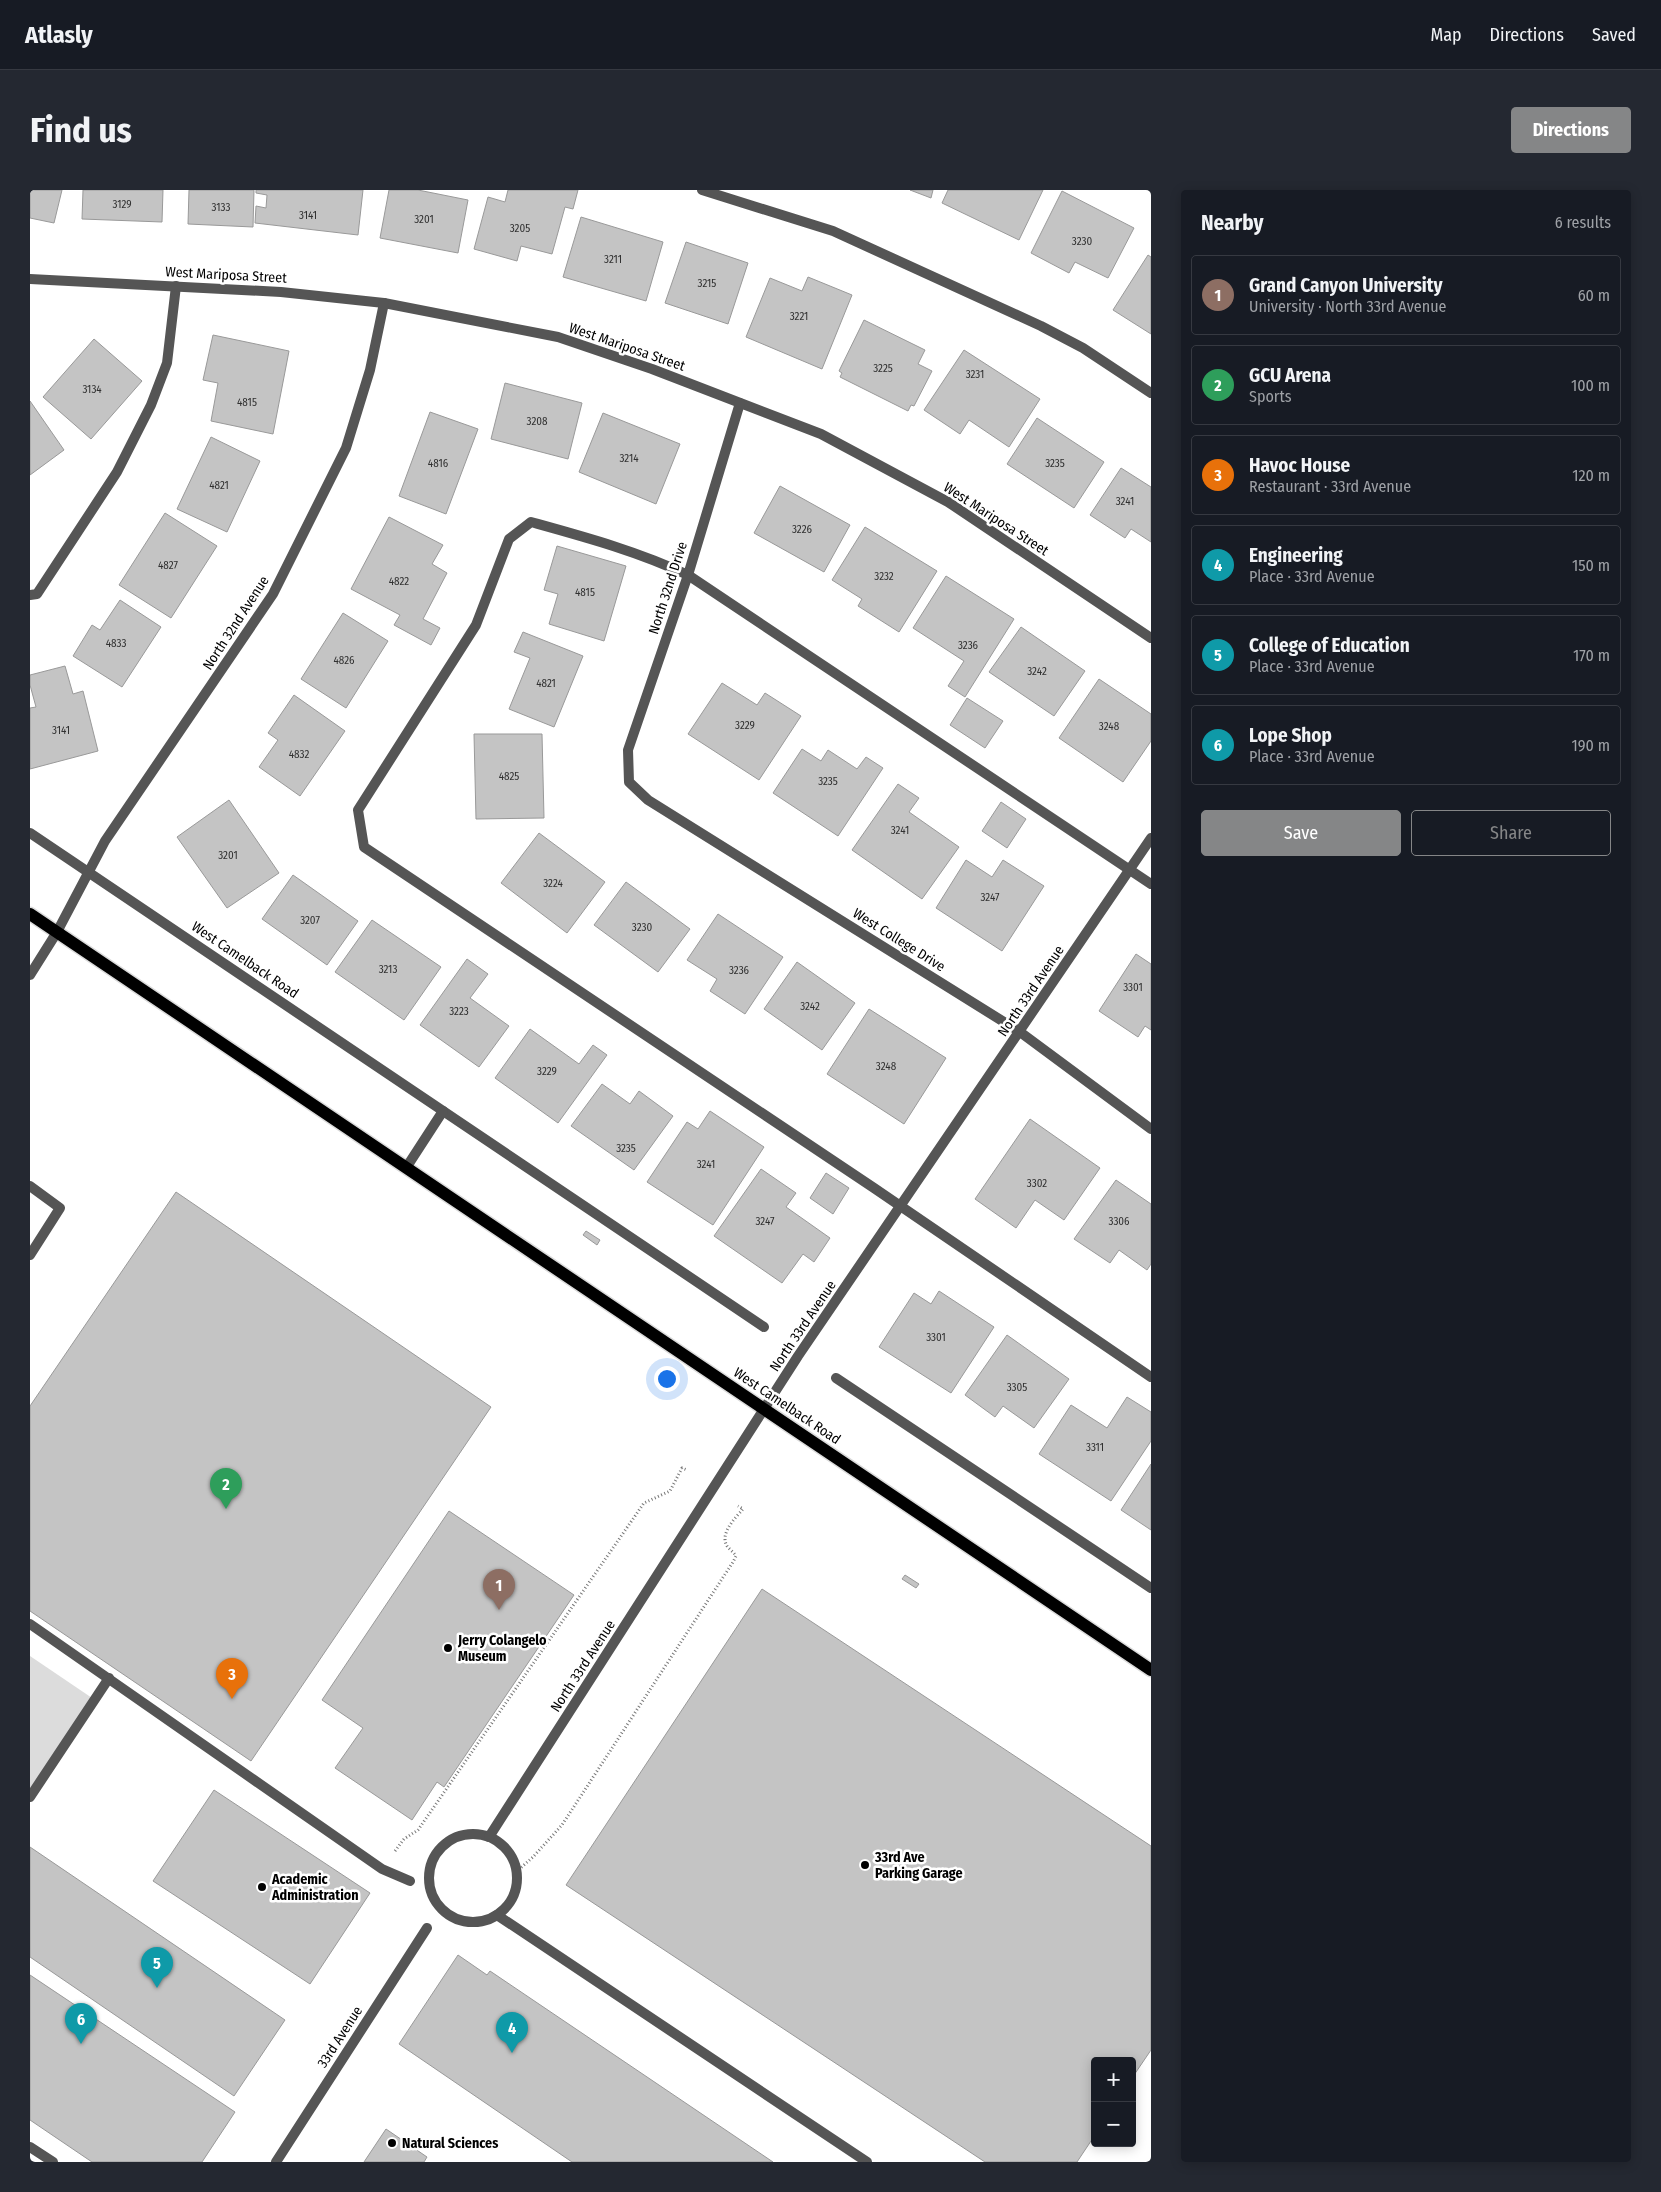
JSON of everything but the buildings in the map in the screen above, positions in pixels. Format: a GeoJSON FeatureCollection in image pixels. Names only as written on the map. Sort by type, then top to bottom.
{"type":"FeatureCollection","features":[{"type":"Feature","properties":{"kind":"main road","name":"West Camelback Road"},"geometry":{"type":"LineString","coordinates":[[30,914],[1151,1670]]}},
{"type":"Feature","properties":{"kind":"street"},"geometry":{"type":"LineString","coordinates":[[702,190],[833,231],[1041,326],[1083,348],[1151,393]]}},
{"type":"Feature","properties":{"kind":"street","name":"West Mariposa Street"},"geometry":{"type":"LineString","coordinates":[[30,279],[281,292],[384,303],[558,337],[652,369],[821,434],[948,502],[1151,638]]}},
{"type":"Feature","properties":{"kind":"street"},"geometry":{"type":"LineString","coordinates":[[30,595],[37,594],[117,472],[151,405],[167,362],[176,286]]}},
{"type":"Feature","properties":{"kind":"street","name":"North 32nd Avenue"},"geometry":{"type":"LineString","coordinates":[[30,975],[57,932],[106,841],[268,602],[282,577],[346,448],[370,370],[384,303]]}},
{"type":"Feature","properties":{"kind":"street","name":"North 32nd Drive"},"geometry":{"type":"LineString","coordinates":[[629,782],[628,750],[688,575],[740,403]]}},
{"type":"Feature","properties":{"kind":"street"},"geometry":{"type":"LineString","coordinates":[[1151,884],[688,575],[653,558],[531,522],[509,539],[476,625],[358,810],[364,846],[1151,1377]]}},
{"type":"Feature","properties":{"kind":"street","name":"West College Drive"},"geometry":{"type":"LineString","coordinates":[[629,782],[648,800],[1020,1032],[1151,1129]]}},
{"type":"Feature","properties":{"kind":"street","name":"West Camelback Road"},"geometry":{"type":"LineString","coordinates":[[30,834],[764,1328]]}},
{"type":"Feature","properties":{"kind":"street","name":"North 33rd Avenue"},"geometry":{"type":"LineString","coordinates":[[489,1837],[764,1409],[1151,838]]}},
{"type":"Feature","properties":{"kind":"street"},"geometry":{"type":"LineString","coordinates":[[406,1168],[443,1111]]}},
{"type":"Feature","properties":{"kind":"street"},"geometry":{"type":"LineString","coordinates":[[30,1186],[60,1208],[30,1255]]}},
{"type":"Feature","properties":{"kind":"street"},"geometry":{"type":"LineString","coordinates":[[836,1378],[1151,1588]]}},
{"type":"Feature","properties":{"kind":"street"},"geometry":{"type":"LineString","coordinates":[[30,1624],[382,1869],[410,1880]]}},
{"type":"Feature","properties":{"kind":"street"},"geometry":{"type":"LineString","coordinates":[[30,1797],[109,1678]]}},
{"type":"Feature","properties":{"kind":"street"},"geometry":{"type":"LineString","coordinates":[[476,1834],[489,1837],[501,1844],[510,1854],[516,1872],[517,1880],[514,1894],[507,1906],[497,1915],[484,1921],[470,1922],[456,1919],[444,1911],[435,1900],[430,1887],[429,1874],[432,1861],[439,1849],[449,1840],[462,1835],[476,1834]]}},
{"type":"Feature","properties":{"kind":"street"},"geometry":{"type":"LineString","coordinates":[[497,1915],[867,2162]]}},
{"type":"Feature","properties":{"kind":"street","name":"33rd Avenue"},"geometry":{"type":"LineString","coordinates":[[276,2162],[427,1928]]}},
{"type":"Feature","properties":{"kind":"street"},"geometry":{"type":"LineString","coordinates":[[30,2147],[53,2162]]}},
{"type":"Feature","properties":{"kind":"path"},"geometry":{"type":"LineString","coordinates":[[382,1869],[404,1839],[418,1830],[644,1503],[670,1491],[682,1468],[686,1470]]}},
{"type":"Feature","properties":{"kind":"path"},"geometry":{"type":"LineString","coordinates":[[516,1872],[533,1857],[562,1825],[733,1562],[736,1556],[726,1545],[725,1538],[731,1524],[743,1509],[738,1506]]}},
{"type":"Feature","properties":{"kind":"shaded area"},"geometry":{"type":"Polygon","coordinates":[[[30,1656],[95,1700],[30,1797],[30,1656]]]}},
{"type":"Feature","properties":{"kind":"place","name":"GCU Arena"},"geometry":{"type":"Point","coordinates":[226,1509]}},
{"type":"Feature","properties":{"kind":"place","name":"Grand Canyon University"},"geometry":{"type":"Point","coordinates":[499,1610]}},
{"type":"Feature","properties":{"kind":"place","name":"Jerry Colangelo Museum"},"geometry":{"type":"Point","coordinates":[448,1648]}},
{"type":"Feature","properties":{"kind":"place","name":"Havoc House"},"geometry":{"type":"Point","coordinates":[232,1699]}},
{"type":"Feature","properties":{"kind":"place","name":"33rd Ave Parking Garage"},"geometry":{"type":"Point","coordinates":[865,1865]}},
{"type":"Feature","properties":{"kind":"place","name":"Academic Administration"},"geometry":{"type":"Point","coordinates":[262,1887]}},
{"type":"Feature","properties":{"kind":"place","name":"College of Education"},"geometry":{"type":"Point","coordinates":[157,1988]}},
{"type":"Feature","properties":{"kind":"place","name":"Lope Shop"},"geometry":{"type":"Point","coordinates":[81,2044]}},
{"type":"Feature","properties":{"kind":"place","name":"Engineering"},"geometry":{"type":"Point","coordinates":[512,2053]}},
{"type":"Feature","properties":{"kind":"place","name":"Natural Sciences"},"geometry":{"type":"Point","coordinates":[392,2143]}}]}
